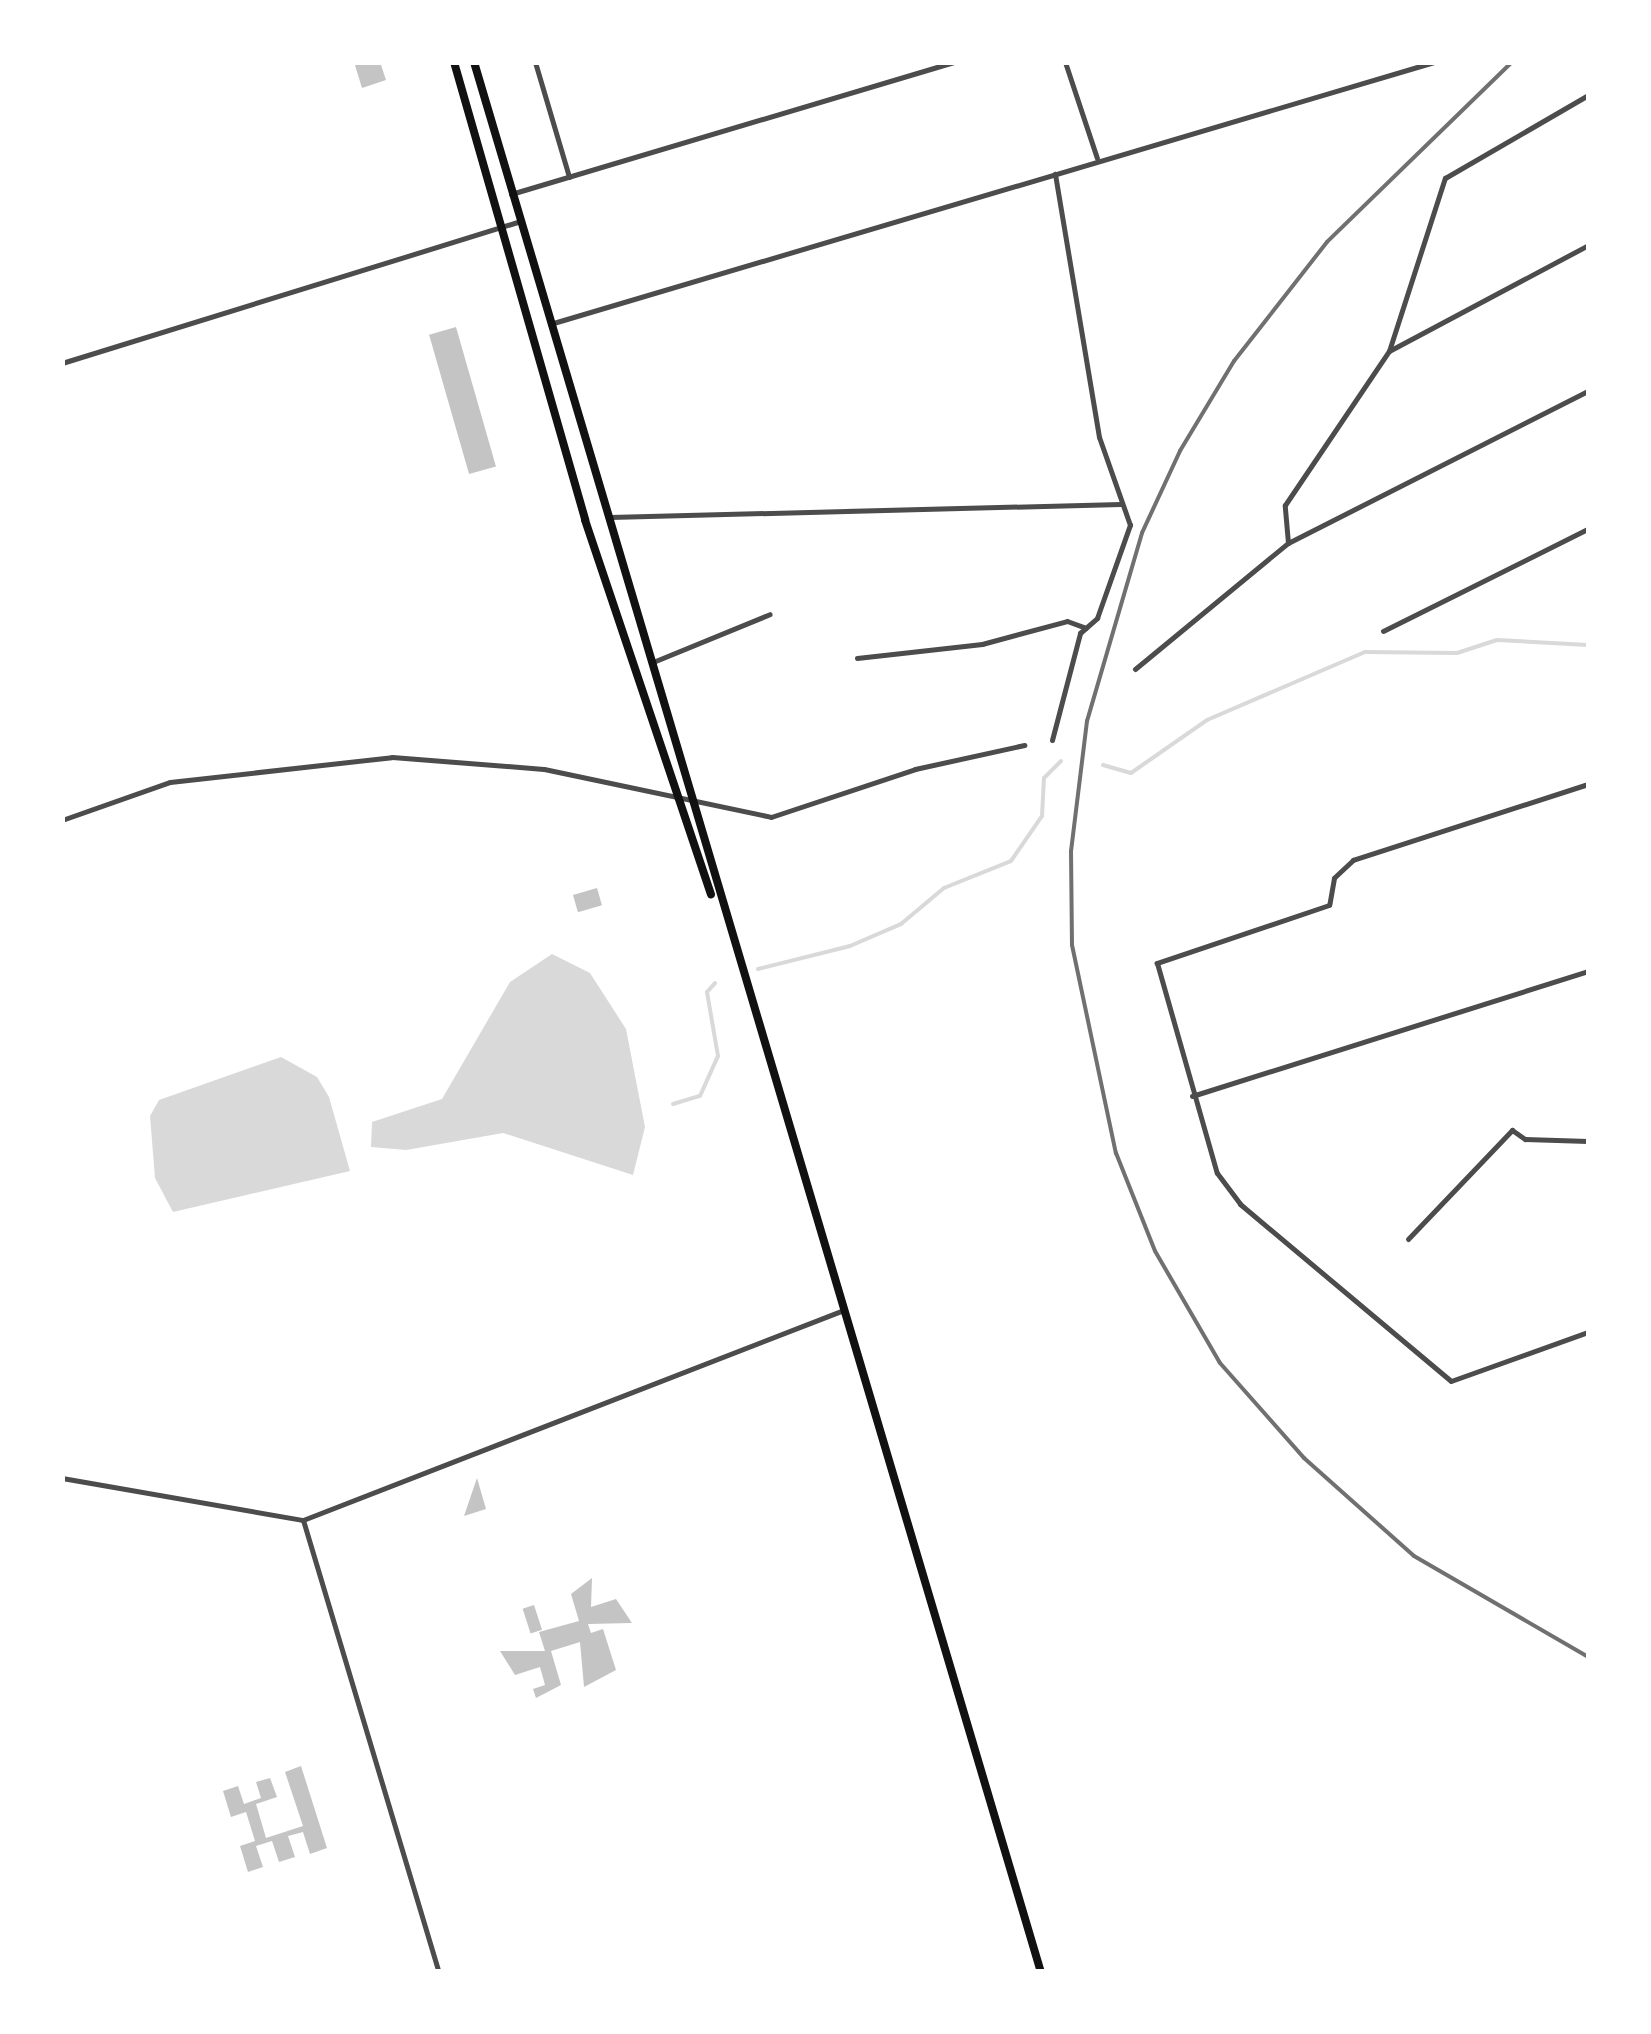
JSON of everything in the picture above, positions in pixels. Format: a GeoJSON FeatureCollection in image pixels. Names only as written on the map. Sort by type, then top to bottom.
{"type":"FeatureCollection","features":[{"type":"Feature","properties":{"kind":"main road"},"geometry":{"type":"LineString","coordinates":[[454,62],[500,228],[674,798],[720,914]]}},
{"type":"Feature","properties":{"kind":"main road"},"geometry":{"type":"LineString","coordinates":[[474,62],[518,222],[695,805],[720,914],[1040,1972]]}},
{"type":"Feature","properties":{"kind":"street"},"geometry":{"type":"LineString","coordinates":[[535,62],[569,177]]}},
{"type":"Feature","properties":{"kind":"street"},"geometry":{"type":"LineString","coordinates":[[510,194],[954,62]]}},
{"type":"Feature","properties":{"kind":"street"},"geometry":{"type":"LineString","coordinates":[[1065,62],[1097,158]]}},
{"type":"Feature","properties":{"kind":"street"},"geometry":{"type":"LineString","coordinates":[[549,324],[1056,174],[1097,158],[1434,62]]}},
{"type":"Feature","properties":{"kind":"street"},"geometry":{"type":"LineString","coordinates":[[1288,543],[1285,506],[1389,351],[1446,178],[1588,95]]}},
{"type":"Feature","properties":{"kind":"street"},"geometry":{"type":"LineString","coordinates":[[1052,740],[1086,628],[1130,525],[1099,437],[1056,174]]}},
{"type":"Feature","properties":{"kind":"street"},"geometry":{"type":"LineString","coordinates":[[62,362],[518,222]]}},
{"type":"Feature","properties":{"kind":"street"},"geometry":{"type":"LineString","coordinates":[[1389,351],[1588,245]]}},
{"type":"Feature","properties":{"kind":"street"},"geometry":{"type":"LineString","coordinates":[[1134,669],[1288,543],[1588,390]]}},
{"type":"Feature","properties":{"kind":"street"},"geometry":{"type":"LineString","coordinates":[[606,517],[1121,504]]}},
{"type":"Feature","properties":{"kind":"street"},"geometry":{"type":"LineString","coordinates":[[1383,631],[1588,530]]}},
{"type":"Feature","properties":{"kind":"street"},"geometry":{"type":"LineString","coordinates":[[650,664],[770,614]]}},
{"type":"Feature","properties":{"kind":"street"},"geometry":{"type":"LineString","coordinates":[[857,658],[982,644],[1068,621],[1086,628]]}},
{"type":"Feature","properties":{"kind":"street"},"geometry":{"type":"LineString","coordinates":[[62,820],[170,782],[392,757],[544,769],[695,805],[772,816],[1024,745]]}},
{"type":"Feature","properties":{"kind":"street"},"geometry":{"type":"LineString","coordinates":[[1588,784],[1354,860],[1334,878],[1329,905],[1157,963],[1216,1173],[1240,1204],[1451,1381],[1588,1332]]}},
{"type":"Feature","properties":{"kind":"street"},"geometry":{"type":"LineString","coordinates":[[1192,1096],[1588,970]]}},
{"type":"Feature","properties":{"kind":"street"},"geometry":{"type":"LineString","coordinates":[[1408,1239],[1512,1130],[1525,1139],[1588,1141]]}},
{"type":"Feature","properties":{"kind":"street"},"geometry":{"type":"LineString","coordinates":[[62,1478],[302,1520],[841,1310]]}},
{"type":"Feature","properties":{"kind":"street"},"geometry":{"type":"LineString","coordinates":[[302,1520],[439,1972]]}},
{"type":"Feature","properties":{"kind":"shaded area"},"geometry":{"type":"Polygon","coordinates":[[[552,954],[590,973],[626,1029],[645,1127],[633,1175],[503,1133],[406,1150],[371,1147],[372,1122],[442,1099],[510,982],[552,954]]]}},
{"type":"Feature","properties":{"kind":"shaded area"},"geometry":{"type":"Polygon","coordinates":[[[281,1057],[317,1077],[329,1097],[350,1171],[173,1212],[155,1178],[150,1116],[159,1100],[281,1057]]]}},
{"type":"Feature","properties":{"kind":"building"},"geometry":{"type":"Polygon","coordinates":[[[354,62],[380,62],[386,80],[362,88],[354,62]]]}},
{"type":"Feature","properties":{"kind":"building"},"geometry":{"type":"Polygon","coordinates":[[[456,327],[496,466],[469,474],[429,335],[456,327]]]}},
{"type":"Feature","properties":{"kind":"building"},"geometry":{"type":"Polygon","coordinates":[[[597,888],[602,905],[578,912],[573,895],[597,888]]]}},
{"type":"Feature","properties":{"kind":"building"},"geometry":{"type":"Polygon","coordinates":[[[477,1478],[486,1509],[464,1516],[477,1478]]]}},
{"type":"Feature","properties":{"kind":"building"},"geometry":{"type":"Polygon","coordinates":[[[592,1578],[591,1607],[616,1599],[632,1623],[588,1624],[591,1633],[603,1629],[616,1670],[584,1687],[580,1642],[551,1651],[561,1685],[536,1698],[533,1689],[545,1685],[540,1667],[515,1675],[500,1651],[545,1651],[539,1632],[579,1621],[571,1594],[592,1578]]]}},
{"type":"Feature","properties":{"kind":"building"},"geometry":{"type":"Polygon","coordinates":[[[534,1605],[542,1630],[531,1633],[523,1609],[534,1605]]]}},
{"type":"Feature","properties":{"kind":"building"},"geometry":{"type":"Polygon","coordinates":[[[301,1766],[327,1848],[310,1854],[303,1832],[288,1836],[295,1857],[279,1862],[272,1841],[256,1846],[263,1867],[248,1872],[240,1846],[255,1841],[246,1812],[231,1817],[223,1791],[238,1786],[244,1804],[261,1798],[256,1782],[270,1778],[277,1797],[256,1804],[266,1838],[303,1826],[285,1772],[301,1766]]]}},
{"type":"Feature","properties":{"kind":"waterway"},"geometry":{"type":"LineString","coordinates":[[1103,765],[1131,773],[1207,720],[1365,652],[1457,653],[1497,640],[1588,645]]}},
{"type":"Feature","properties":{"kind":"waterway"},"geometry":{"type":"LineString","coordinates":[[758,969],[850,946],[901,924],[944,888],[1011,861],[1042,816],[1044,778],[1061,761]]}},
{"type":"Feature","properties":{"kind":"waterway"},"geometry":{"type":"LineString","coordinates":[[673,1104],[700,1096],[718,1056],[707,992],[715,983]]}},
{"type":"Feature","properties":{"kind":"railway"},"geometry":{"type":"LineString","coordinates":[[1512,62],[1327,242],[1234,361],[1180,451],[1142,533],[1087,721],[1071,851],[1072,945],[1116,1153],[1155,1251],[1220,1363],[1304,1458],[1414,1556],[1588,1657]]}}]}
